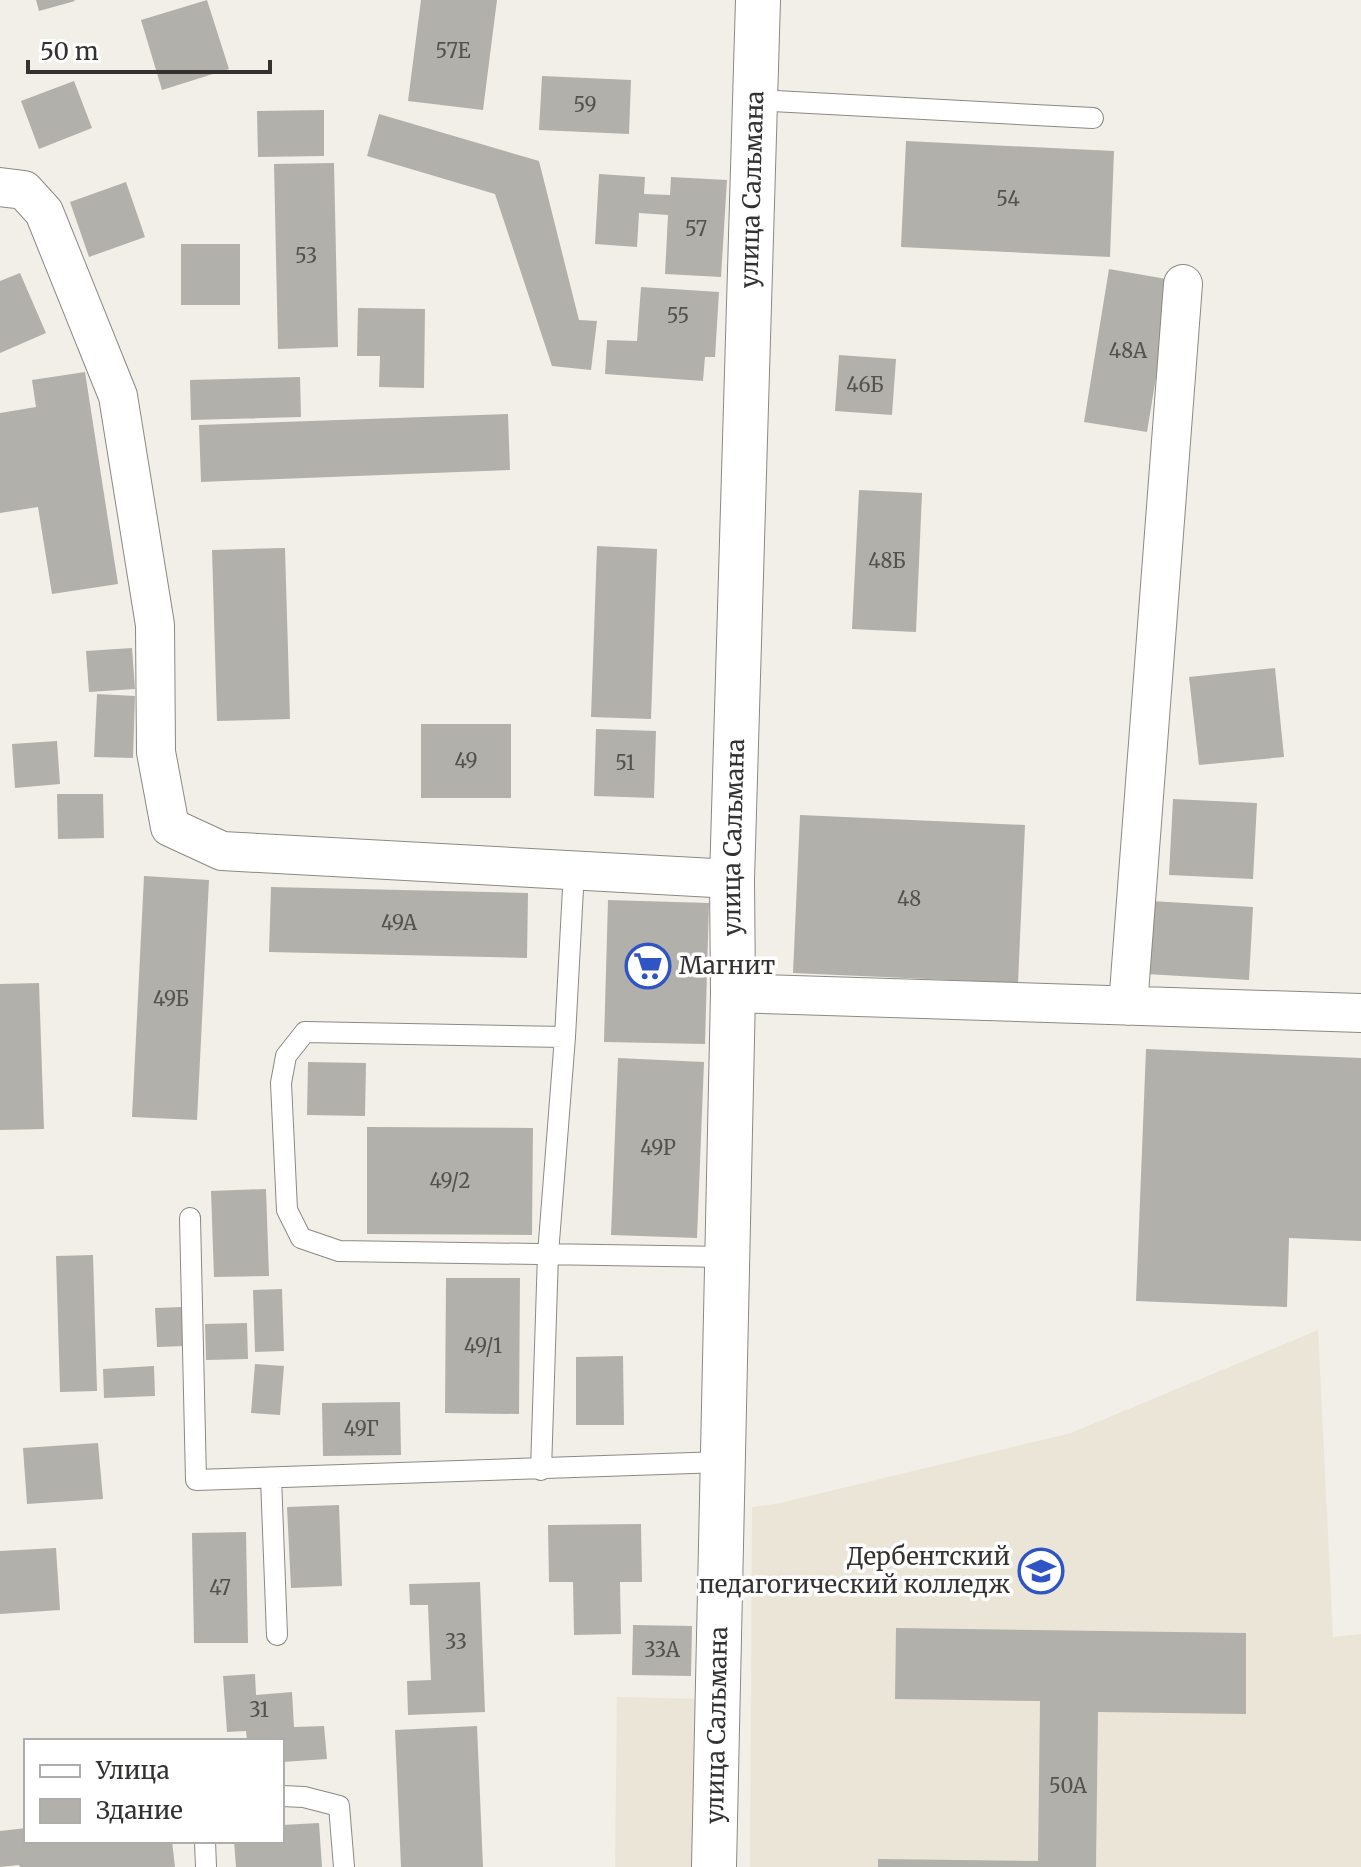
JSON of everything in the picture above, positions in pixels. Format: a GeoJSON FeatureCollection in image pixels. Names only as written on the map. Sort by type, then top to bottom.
{"type":"FeatureCollection","features":[{"type":"Feature","properties":{"kind":"main road","name":"улица Сальмана"},"geometry":{"type":"LineString","coordinates":[[714,1867],[733,993],[732,879],[758,0]]}},
{"type":"Feature","properties":{"kind":"street"},"geometry":{"type":"LineString","coordinates":[[0,187],[24,190],[44,212],[118,396],[155,625],[156,752],[170,827],[222,851],[732,879]]}},
{"type":"Feature","properties":{"kind":"street"},"geometry":{"type":"LineString","coordinates":[[1128,1006],[1183,284]]}},
{"type":"Feature","properties":{"kind":"street"},"geometry":{"type":"LineString","coordinates":[[733,993],[1361,1013]]}},
{"type":"Feature","properties":{"kind":"lane"},"geometry":{"type":"LineString","coordinates":[[755,100],[1093,118]]}},
{"type":"Feature","properties":{"kind":"lane"},"geometry":{"type":"LineString","coordinates":[[541,1470],[548,1254],[574,870]]}},
{"type":"Feature","properties":{"kind":"lane"},"geometry":{"type":"LineString","coordinates":[[565,1037],[305,1032],[286,1056],[281,1083],[287,1210],[301,1238],[339,1251],[727,1257]]}},
{"type":"Feature","properties":{"kind":"lane"},"geometry":{"type":"LineString","coordinates":[[190,1218],[196,1480],[722,1462]]}},
{"type":"Feature","properties":{"kind":"lane"},"geometry":{"type":"LineString","coordinates":[[271,1478],[277,1635]]}},
{"type":"Feature","properties":{"kind":"lane"},"geometry":{"type":"LineString","coordinates":[[284,1796],[304,1797],[339,1806],[344,1867]]}},
{"type":"Feature","properties":{"kind":"lane"},"geometry":{"type":"LineString","coordinates":[[205,1843],[206,1867]]}},
{"type":"Feature","properties":{"kind":"shaded area","name":"Дербентский педагогический колледж"},"geometry":{"type":"Polygon","coordinates":[[[1318,1330],[1333,1637],[1361,1634],[1361,1867],[750,1867],[752,1507],[776,1504],[1071,1433],[1318,1330]]]}},
{"type":"Feature","properties":{"kind":"shaded area"},"geometry":{"type":"Polygon","coordinates":[[[617,1697],[703,1699],[702,1867],[615,1867],[617,1697]]]}},
{"type":"Feature","properties":{"kind":"building"},"geometry":{"type":"Polygon","coordinates":[[[36,0],[74,0],[75,1],[39,11],[36,0]]]}},
{"type":"Feature","properties":{"kind":"building"},"geometry":{"type":"Polygon","coordinates":[[[207,0],[229,69],[162,90],[141,20],[207,0]]]}},
{"type":"Feature","properties":{"kind":"building"},"geometry":{"type":"Polygon","coordinates":[[[421,0],[497,0],[483,110],[408,101],[421,0]]]}},
{"type":"Feature","properties":{"kind":"building"},"geometry":{"type":"Polygon","coordinates":[[[542,76],[631,80],[629,134],[539,130],[542,76]]]}},
{"type":"Feature","properties":{"kind":"building"},"geometry":{"type":"Polygon","coordinates":[[[74,81],[92,128],[39,149],[21,101],[74,81]]]}},
{"type":"Feature","properties":{"kind":"building"},"geometry":{"type":"Polygon","coordinates":[[[324,110],[324,156],[258,157],[257,111],[324,110]]]}},
{"type":"Feature","properties":{"kind":"building"},"geometry":{"type":"Polygon","coordinates":[[[379,114],[539,161],[579,320],[597,321],[591,370],[552,366],[495,194],[367,156],[379,114]]]}},
{"type":"Feature","properties":{"kind":"building"},"geometry":{"type":"Polygon","coordinates":[[[906,141],[1114,151],[1110,257],[901,247],[906,141]]]}},
{"type":"Feature","properties":{"kind":"building"},"geometry":{"type":"Polygon","coordinates":[[[334,163],[338,347],[278,349],[274,164],[334,163]]]}},
{"type":"Feature","properties":{"kind":"building"},"geometry":{"type":"Polygon","coordinates":[[[599,174],[645,177],[644,194],[670,195],[671,177],[727,180],[721,277],[665,274],[668,215],[639,213],[637,247],[595,244],[599,174]]]}},
{"type":"Feature","properties":{"kind":"building"},"geometry":{"type":"Polygon","coordinates":[[[126,182],[145,237],[89,257],[70,202],[126,182]]]}},
{"type":"Feature","properties":{"kind":"building"},"geometry":{"type":"Polygon","coordinates":[[[181,244],[240,244],[240,305],[181,305],[181,244]]]}},
{"type":"Feature","properties":{"kind":"building"},"geometry":{"type":"Polygon","coordinates":[[[1109,269],[1172,280],[1147,432],[1084,422],[1109,269]]]}},
{"type":"Feature","properties":{"kind":"building"},"geometry":{"type":"Polygon","coordinates":[[[20,273],[46,333],[0,353],[0,281],[20,273]]]}},
{"type":"Feature","properties":{"kind":"building"},"geometry":{"type":"Polygon","coordinates":[[[641,287],[719,292],[715,357],[705,357],[703,381],[605,374],[607,340],[637,341],[641,287]]]}},
{"type":"Feature","properties":{"kind":"building"},"geometry":{"type":"Polygon","coordinates":[[[358,308],[425,309],[424,388],[379,387],[380,356],[357,356],[358,308]]]}},
{"type":"Feature","properties":{"kind":"building"},"geometry":{"type":"Polygon","coordinates":[[[839,355],[896,359],[892,415],[835,411],[839,355]]]}},
{"type":"Feature","properties":{"kind":"building"},"geometry":{"type":"Polygon","coordinates":[[[85,372],[118,584],[52,594],[38,507],[0,513],[0,413],[36,407],[32,380],[85,372]]]}},
{"type":"Feature","properties":{"kind":"building"},"geometry":{"type":"Polygon","coordinates":[[[300,377],[301,417],[191,420],[190,380],[300,377]]]}},
{"type":"Feature","properties":{"kind":"building"},"geometry":{"type":"Polygon","coordinates":[[[508,414],[510,470],[201,482],[199,425],[508,414]]]}},
{"type":"Feature","properties":{"kind":"building"},"geometry":{"type":"Polygon","coordinates":[[[859,490],[922,493],[916,632],[852,629],[859,490]]]}},
{"type":"Feature","properties":{"kind":"building"},"geometry":{"type":"Polygon","coordinates":[[[597,546],[657,549],[651,719],[591,717],[597,546]]]}},
{"type":"Feature","properties":{"kind":"building"},"geometry":{"type":"Polygon","coordinates":[[[285,548],[290,719],[217,721],[212,550],[285,548]]]}},
{"type":"Feature","properties":{"kind":"building"},"geometry":{"type":"Polygon","coordinates":[[[132,648],[135,689],[89,692],[86,651],[132,648]]]}},
{"type":"Feature","properties":{"kind":"building"},"geometry":{"type":"Polygon","coordinates":[[[1275,668],[1284,757],[1199,765],[1189,677],[1275,668]]]}},
{"type":"Feature","properties":{"kind":"building"},"geometry":{"type":"Polygon","coordinates":[[[97,694],[135,696],[133,758],[94,757],[97,694]]]}},
{"type":"Feature","properties":{"kind":"building"},"geometry":{"type":"Polygon","coordinates":[[[421,724],[511,724],[511,798],[421,798],[421,724]]]}},
{"type":"Feature","properties":{"kind":"building"},"geometry":{"type":"Polygon","coordinates":[[[596,729],[656,731],[654,798],[594,796],[596,729]]]}},
{"type":"Feature","properties":{"kind":"building"},"geometry":{"type":"Polygon","coordinates":[[[57,741],[60,784],[15,788],[12,744],[57,741]]]}},
{"type":"Feature","properties":{"kind":"building"},"geometry":{"type":"Polygon","coordinates":[[[57,794],[103,794],[104,838],[58,839],[57,794]]]}},
{"type":"Feature","properties":{"kind":"building"},"geometry":{"type":"Polygon","coordinates":[[[1173,799],[1257,803],[1253,879],[1169,875],[1173,799]]]}},
{"type":"Feature","properties":{"kind":"building"},"geometry":{"type":"Polygon","coordinates":[[[800,815],[1025,825],[1018,983],[793,973],[800,815]]]}},
{"type":"Feature","properties":{"kind":"building"},"geometry":{"type":"Polygon","coordinates":[[[144,876],[209,880],[197,1120],[132,1117],[144,876]]]}},
{"type":"Feature","properties":{"kind":"building"},"geometry":{"type":"Polygon","coordinates":[[[271,887],[528,893],[527,958],[269,952],[271,887]]]}},
{"type":"Feature","properties":{"kind":"building"},"geometry":{"type":"Polygon","coordinates":[[[608,900],[709,903],[705,1044],[604,1042],[608,900]]]}},
{"type":"Feature","properties":{"kind":"building"},"geometry":{"type":"Polygon","coordinates":[[[1151,901],[1253,907],[1249,980],[1146,974],[1151,901]]]}},
{"type":"Feature","properties":{"kind":"building"},"geometry":{"type":"Polygon","coordinates":[[[39,983],[44,1129],[0,1130],[0,984],[39,983]]]}},
{"type":"Feature","properties":{"kind":"building"},"geometry":{"type":"Polygon","coordinates":[[[1146,1049],[1361,1058],[1361,1241],[1289,1238],[1287,1307],[1136,1301],[1146,1049]]]}},
{"type":"Feature","properties":{"kind":"building"},"geometry":{"type":"Polygon","coordinates":[[[618,1058],[704,1062],[697,1238],[611,1235],[618,1058]]]}},
{"type":"Feature","properties":{"kind":"building"},"geometry":{"type":"Polygon","coordinates":[[[308,1062],[366,1063],[365,1116],[307,1115],[308,1062]]]}},
{"type":"Feature","properties":{"kind":"building"},"geometry":{"type":"Polygon","coordinates":[[[367,1127],[533,1128],[532,1235],[367,1234],[367,1127]]]}},
{"type":"Feature","properties":{"kind":"building"},"geometry":{"type":"Polygon","coordinates":[[[266,1189],[269,1276],[214,1277],[211,1191],[266,1189]]]}},
{"type":"Feature","properties":{"kind":"building"},"geometry":{"type":"Polygon","coordinates":[[[93,1255],[97,1391],[60,1392],[56,1256],[93,1255]]]}},
{"type":"Feature","properties":{"kind":"building"},"geometry":{"type":"Polygon","coordinates":[[[446,1278],[520,1278],[519,1414],[445,1413],[446,1278]]]}},
{"type":"Feature","properties":{"kind":"building"},"geometry":{"type":"Polygon","coordinates":[[[282,1289],[284,1351],[255,1352],[253,1290],[282,1289]]]}},
{"type":"Feature","properties":{"kind":"building"},"geometry":{"type":"Polygon","coordinates":[[[183,1307],[185,1346],[157,1347],[155,1308],[183,1307]]]}},
{"type":"Feature","properties":{"kind":"building"},"geometry":{"type":"Polygon","coordinates":[[[247,1323],[248,1359],[206,1360],[205,1324],[247,1323]]]}},
{"type":"Feature","properties":{"kind":"building"},"geometry":{"type":"Polygon","coordinates":[[[623,1356],[624,1425],[576,1425],[576,1357],[623,1356]]]}},
{"type":"Feature","properties":{"kind":"building"},"geometry":{"type":"Polygon","coordinates":[[[255,1364],[284,1366],[280,1415],[251,1413],[255,1364]]]}},
{"type":"Feature","properties":{"kind":"building"},"geometry":{"type":"Polygon","coordinates":[[[154,1366],[155,1396],[104,1398],[103,1369],[154,1366]]]}},
{"type":"Feature","properties":{"kind":"building"},"geometry":{"type":"Polygon","coordinates":[[[400,1402],[401,1455],[323,1456],[322,1403],[400,1402]]]}},
{"type":"Feature","properties":{"kind":"building"},"geometry":{"type":"Polygon","coordinates":[[[98,1443],[103,1499],[27,1504],[23,1448],[98,1443]]]}},
{"type":"Feature","properties":{"kind":"building"},"geometry":{"type":"Polygon","coordinates":[[[339,1505],[342,1586],[291,1588],[287,1507],[339,1505]]]}},
{"type":"Feature","properties":{"kind":"building"},"geometry":{"type":"Polygon","coordinates":[[[641,1524],[642,1582],[620,1582],[621,1634],[574,1635],[573,1582],[549,1582],[548,1525],[641,1524]]]}},
{"type":"Feature","properties":{"kind":"building"},"geometry":{"type":"Polygon","coordinates":[[[246,1532],[248,1643],[194,1643],[192,1533],[246,1532]]]}},
{"type":"Feature","properties":{"kind":"building"},"geometry":{"type":"Polygon","coordinates":[[[56,1548],[60,1610],[0,1614],[0,1551],[56,1548]]]}},
{"type":"Feature","properties":{"kind":"building"},"geometry":{"type":"Polygon","coordinates":[[[480,1582],[485,1712],[408,1715],[407,1681],[431,1680],[428,1605],[410,1605],[409,1584],[480,1582]]]}},
{"type":"Feature","properties":{"kind":"building"},"geometry":{"type":"Polygon","coordinates":[[[633,1625],[692,1626],[691,1676],[632,1675],[633,1625]]]}},
{"type":"Feature","properties":{"kind":"building"},"geometry":{"type":"Polygon","coordinates":[[[896,1628],[1246,1633],[1246,1714],[1098,1712],[1096,1867],[878,1867],[878,1859],[1038,1861],[1040,1701],[895,1699],[896,1628]]]}},
{"type":"Feature","properties":{"kind":"building"},"geometry":{"type":"Polygon","coordinates":[[[255,1674],[256,1695],[292,1692],[294,1727],[324,1726],[327,1759],[284,1762],[284,1739],[247,1739],[246,1731],[227,1732],[223,1676],[255,1674]]]}},
{"type":"Feature","properties":{"kind":"building"},"geometry":{"type":"Polygon","coordinates":[[[477,1726],[483,1867],[401,1867],[395,1730],[477,1726]]]}},
{"type":"Feature","properties":{"kind":"building"},"geometry":{"type":"Polygon","coordinates":[[[319,1823],[322,1867],[236,1867],[234,1843],[284,1843],[284,1825],[319,1823]]]}},
{"type":"Feature","properties":{"kind":"building"},"geometry":{"type":"Polygon","coordinates":[[[24,1828],[24,1843],[172,1843],[175,1867],[0,1867],[0,1831],[24,1828]]]}},
{"type":"Feature","properties":{"kind":"place","name":"Магнит"},"geometry":{"type":"Point","coordinates":[648,966]}},
{"type":"Feature","properties":{"kind":"place","name":"Дербентский педагогический колледж"},"geometry":{"type":"Point","coordinates":[1041,1571]}}]}
